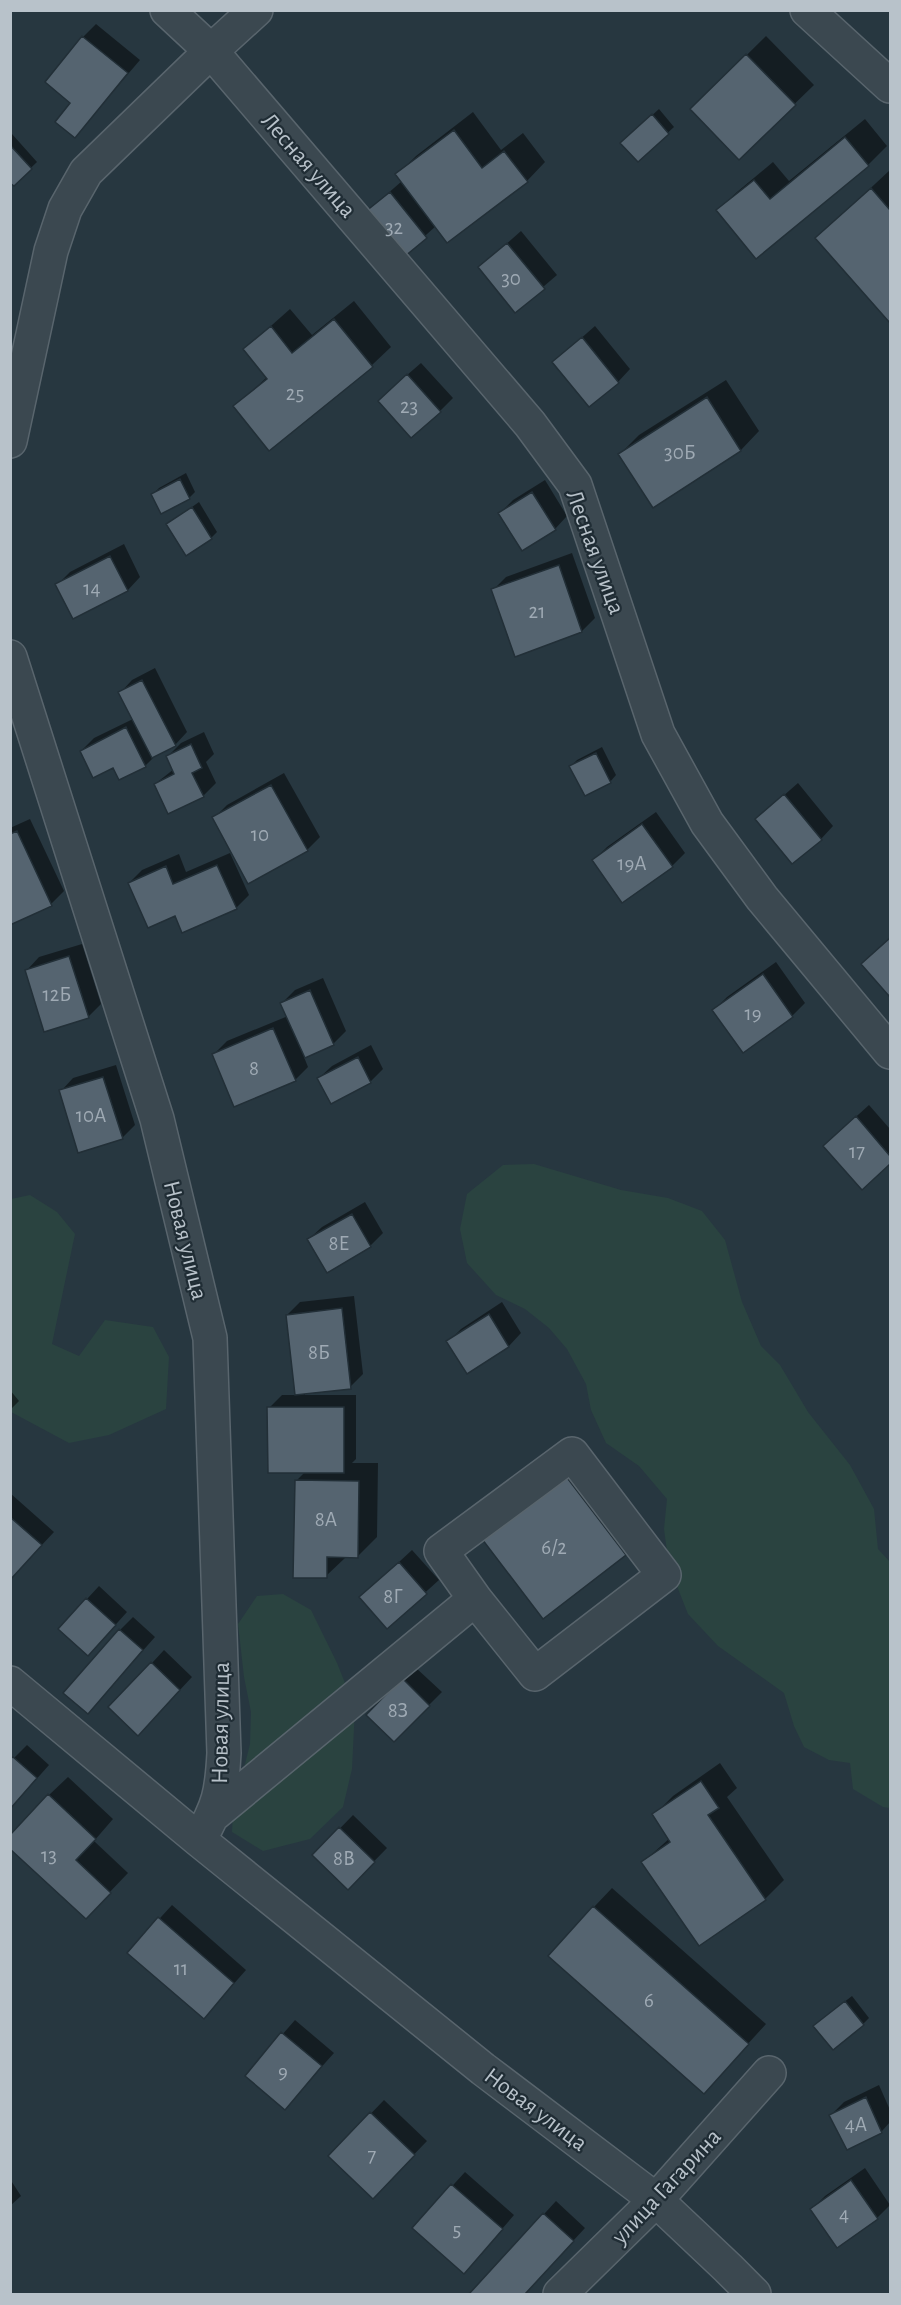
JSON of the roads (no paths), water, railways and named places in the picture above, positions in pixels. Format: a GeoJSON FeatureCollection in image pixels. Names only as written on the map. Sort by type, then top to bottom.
{"type":"FeatureCollection","features":[{"type":"Feature","properties":{"kind":"street","name":"Лесная улица"},"geometry":{"type":"LineString","coordinates":[[167,10],[211,51],[530,424],[575,485],[658,734],[707,823],[762,898],[891,1052]]}},
{"type":"Feature","properties":{"kind":"street"},"geometry":{"type":"LineString","coordinates":[[10,441],[51,251],[65,209],[86,171],[256,10]]}},
{"type":"Feature","properties":{"kind":"street"},"geometry":{"type":"LineString","coordinates":[[807,10],[891,86]]}},
{"type":"Feature","properties":{"kind":"street","name":"Новая улица"},"geometry":{"type":"LineString","coordinates":[[10,657],[157,1119],[210,1338],[224,1753],[222,1788],[206,1827]]}},
{"type":"Feature","properties":{"kind":"street"},"geometry":{"type":"LineString","coordinates":[[572,1454],[664,1575],[535,1674],[475,1599],[441,1551],[572,1454]]}},
{"type":"Feature","properties":{"kind":"street"},"geometry":{"type":"LineString","coordinates":[[206,1827],[475,1599]]}},
{"type":"Feature","properties":{"kind":"street","name":"Новая улица"},"geometry":{"type":"LineString","coordinates":[[10,1683],[206,1827],[483,2069],[656,2200],[754,2295]]}},
{"type":"Feature","properties":{"kind":"street","name":"улица Гагарина"},"geometry":{"type":"LineString","coordinates":[[560,2295],[656,2200],[769,2073]]}}]}
